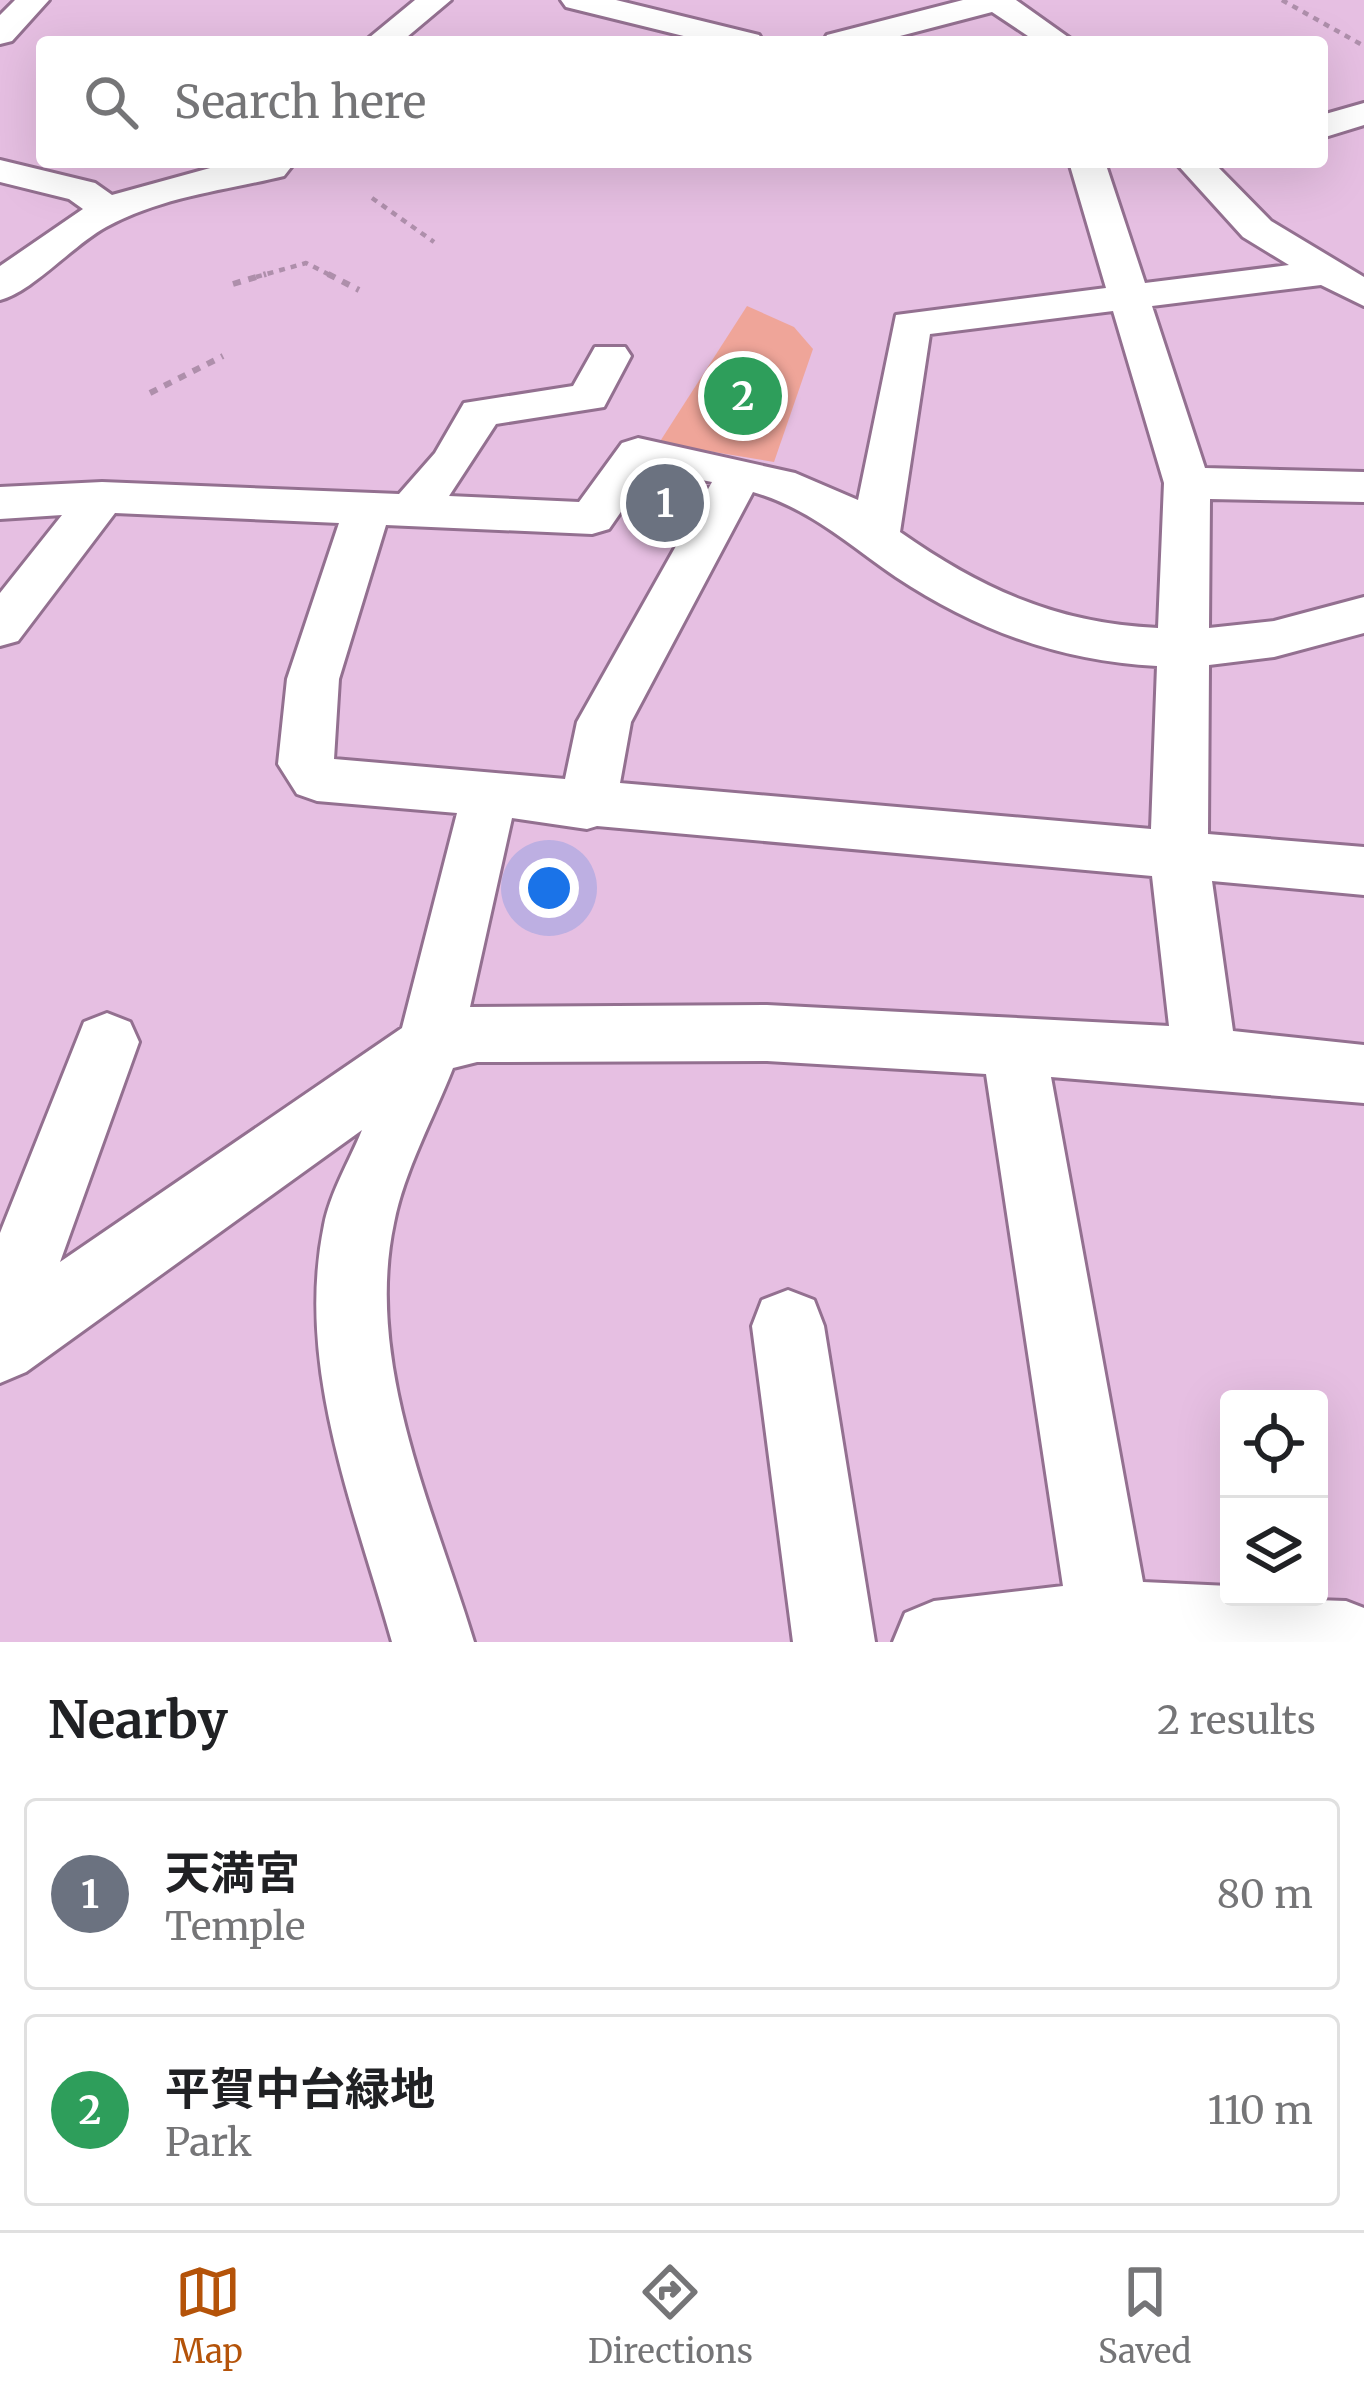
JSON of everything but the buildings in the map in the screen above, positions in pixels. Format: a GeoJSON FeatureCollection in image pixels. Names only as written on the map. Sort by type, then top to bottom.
{"type":"FeatureCollection","features":[{"type":"Feature","properties":{"kind":"street"},"geometry":{"type":"LineString","coordinates":[[0,34],[33,0]]}},
{"type":"Feature","properties":{"kind":"street"},"geometry":{"type":"LineString","coordinates":[[388,36],[435,0]]}},
{"type":"Feature","properties":{"kind":"street"},"geometry":{"type":"LineString","coordinates":[[577,0],[723,36]]}},
{"type":"Feature","properties":{"kind":"street"},"geometry":{"type":"LineString","coordinates":[[861,36],[995,0],[1050,36]]}},
{"type":"Feature","properties":{"kind":"street"},"geometry":{"type":"LineString","coordinates":[[1328,125],[1364,112]]}},
{"type":"Feature","properties":{"kind":"street"},"geometry":{"type":"LineString","coordinates":[[0,288],[107,208],[150,190],[271,168]]}},
{"type":"Feature","properties":{"kind":"street"},"geometry":{"type":"LineString","coordinates":[[1090,168],[1187,483],[1179,856],[1205,1057]]}},
{"type":"Feature","properties":{"kind":"street"},"geometry":{"type":"LineString","coordinates":[[1206,168],[1243,218],[1321,273],[1364,294]]}},
{"type":"Feature","properties":{"kind":"street"},"geometry":{"type":"LineString","coordinates":[[0,171],[82,191],[107,208]]}},
{"type":"Feature","properties":{"kind":"street"},"geometry":{"type":"LineString","coordinates":[[875,538],[910,324],[1321,273]]}},
{"type":"Feature","properties":{"kind":"street"},"geometry":{"type":"LineString","coordinates":[[610,356],[590,397],[480,413],[454,461],[389,511],[314,679],[306,764],[317,779],[587,807],[1364,871]]}},
{"type":"Feature","properties":{"kind":"street"},"geometry":{"type":"LineString","coordinates":[[0,503],[102,497],[592,518],[638,453],[740,474],[829,503],[875,538],[989,609],[1041,628],[1187,650],[1262,641],[1364,615]]}},
{"type":"Feature","properties":{"kind":"street"},"geometry":{"type":"LineString","coordinates":[[587,807],[604,722],[740,474]]}},
{"type":"Feature","properties":{"kind":"street"},"geometry":{"type":"LineString","coordinates":[[1187,483],[1364,487]]}},
{"type":"Feature","properties":{"kind":"street"},"geometry":{"type":"LineString","coordinates":[[0,628],[102,497]]}},
{"type":"Feature","properties":{"kind":"street"},"geometry":{"type":"LineString","coordinates":[[433,1642],[357,1382],[351,1299],[359,1220],[430,1045],[489,796]]}},
{"type":"Feature","properties":{"kind":"street"},"geometry":{"type":"LineString","coordinates":[[0,1346],[430,1045],[477,1034],[767,1033],[1205,1057],[1364,1074]]}},
{"type":"Feature","properties":{"kind":"street"},"geometry":{"type":"LineString","coordinates":[[0,1326],[107,1042]]}},
{"type":"Feature","properties":{"kind":"street"},"geometry":{"type":"LineString","coordinates":[[1014,1048],[1109,1622]]}},
{"type":"Feature","properties":{"kind":"street"},"geometry":{"type":"LineString","coordinates":[[788,1327],[834,1642]]}},
{"type":"Feature","properties":{"kind":"street"},"geometry":{"type":"LineString","coordinates":[[934,1642],[1109,1622],[1217,1625],[1346,1642]]}},
{"type":"Feature","properties":{"kind":"path"},"geometry":{"type":"LineString","coordinates":[[1282,0],[1364,46]]}},
{"type":"Feature","properties":{"kind":"path"},"geometry":{"type":"LineString","coordinates":[[372,198],[434,242]]}},
{"type":"Feature","properties":{"kind":"path"},"geometry":{"type":"LineString","coordinates":[[233,284],[307,262],[359,290]]}},
{"type":"Feature","properties":{"kind":"path"},"geometry":{"type":"LineString","coordinates":[[150,393],[223,356]]}},
{"type":"Feature","properties":{"kind":"shaded area"},"geometry":{"type":"Polygon","coordinates":[[[747,306],[794,327],[813,349],[774,462],[659,443],[747,306]]]}},
{"type":"Feature","properties":{"kind":"place","name":"平賀中台緑地"},"geometry":{"type":"Point","coordinates":[743,396]}},
{"type":"Feature","properties":{"kind":"place","name":"天満宮"},"geometry":{"type":"Point","coordinates":[665,503]}}]}
